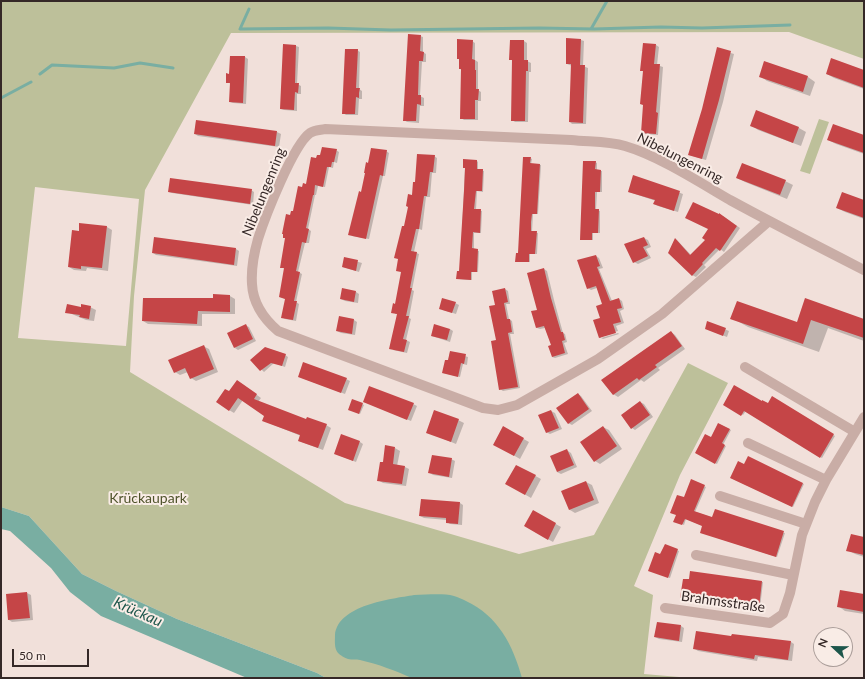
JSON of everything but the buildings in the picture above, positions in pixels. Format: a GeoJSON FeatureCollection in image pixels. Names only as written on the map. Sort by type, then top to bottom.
{"type":"FeatureCollection","features":[{"type":"Feature","properties":{"kind":"street","name":"Nibelungenring"},"geometry":{"type":"LineString","coordinates":[[769,221],[662,314],[598,359],[517,405],[498,410],[483,408],[469,403],[278,331],[266,321],[259,309],[252,285],[253,261],[259,238],[290,161],[298,146],[311,132],[325,129],[571,140],[609,143],[625,146],[644,153],[673,168],[769,221],[864,270]]}},
{"type":"Feature","properties":{"kind":"street"},"geometry":{"type":"LineString","coordinates":[[745,367],[855,432]]}},
{"type":"Feature","properties":{"kind":"street","name":"Brahmsstraße"},"geometry":{"type":"LineString","coordinates":[[664,608],[770,623],[783,614],[790,593],[802,535],[814,502],[864,417]]}},
{"type":"Feature","properties":{"kind":"street"},"geometry":{"type":"LineString","coordinates":[[748,443],[826,480]]}},
{"type":"Feature","properties":{"kind":"street"},"geometry":{"type":"LineString","coordinates":[[720,496],[806,524]]}},
{"type":"Feature","properties":{"kind":"street"},"geometry":{"type":"LineString","coordinates":[[696,555],[793,574]]}},
{"type":"Feature","properties":{"kind":"green space","name":"Krückaupark"},"geometry":{"type":"Polygon","coordinates":[[[1,1],[864,1],[864,59],[789,32],[231,33],[145,190],[134,296],[130,372],[345,503],[519,554],[594,535],[688,363],[728,383],[680,475],[634,586],[653,595],[644,674],[691,678],[326,678],[317,673],[177,619],[82,574],[29,516],[1,507],[1,1]],[[35,187],[18,338],[126,346],[139,199],[35,187]]]}},
{"type":"Feature","properties":{"kind":"green space"},"geometry":{"type":"Polygon","coordinates":[[[819,119],[829,122],[810,174],[800,171],[819,119]]]}},
{"type":"Feature","properties":{"kind":"water","name":"Krückau"},"geometry":{"type":"Polygon","coordinates":[[[1,507],[29,516],[82,574],[177,619],[317,673],[326,678],[247,678],[101,616],[70,592],[51,568],[10,531],[1,529],[1,507]]]}},
{"type":"Feature","properties":{"kind":"water"},"geometry":{"type":"Polygon","coordinates":[[[414,595],[449,595],[477,607],[495,623],[503,633],[514,654],[522,678],[412,678],[373,664],[348,659],[338,653],[335,647],[335,635],[338,625],[345,617],[355,610],[367,605],[414,595]]]}},
{"type":"Feature","properties":{"kind":"waterway"},"geometry":{"type":"LineString","coordinates":[[591,29],[607,1]]}},
{"type":"Feature","properties":{"kind":"waterway"},"geometry":{"type":"LineString","coordinates":[[249,9],[240,29],[594,29],[661,27],[702,28],[790,25]]}},
{"type":"Feature","properties":{"kind":"waterway"},"geometry":{"type":"LineString","coordinates":[[40,74],[52,65],[114,68],[140,63],[173,68]]}},
{"type":"Feature","properties":{"kind":"waterway"},"geometry":{"type":"LineString","coordinates":[[1,98],[31,82]]}}]}
